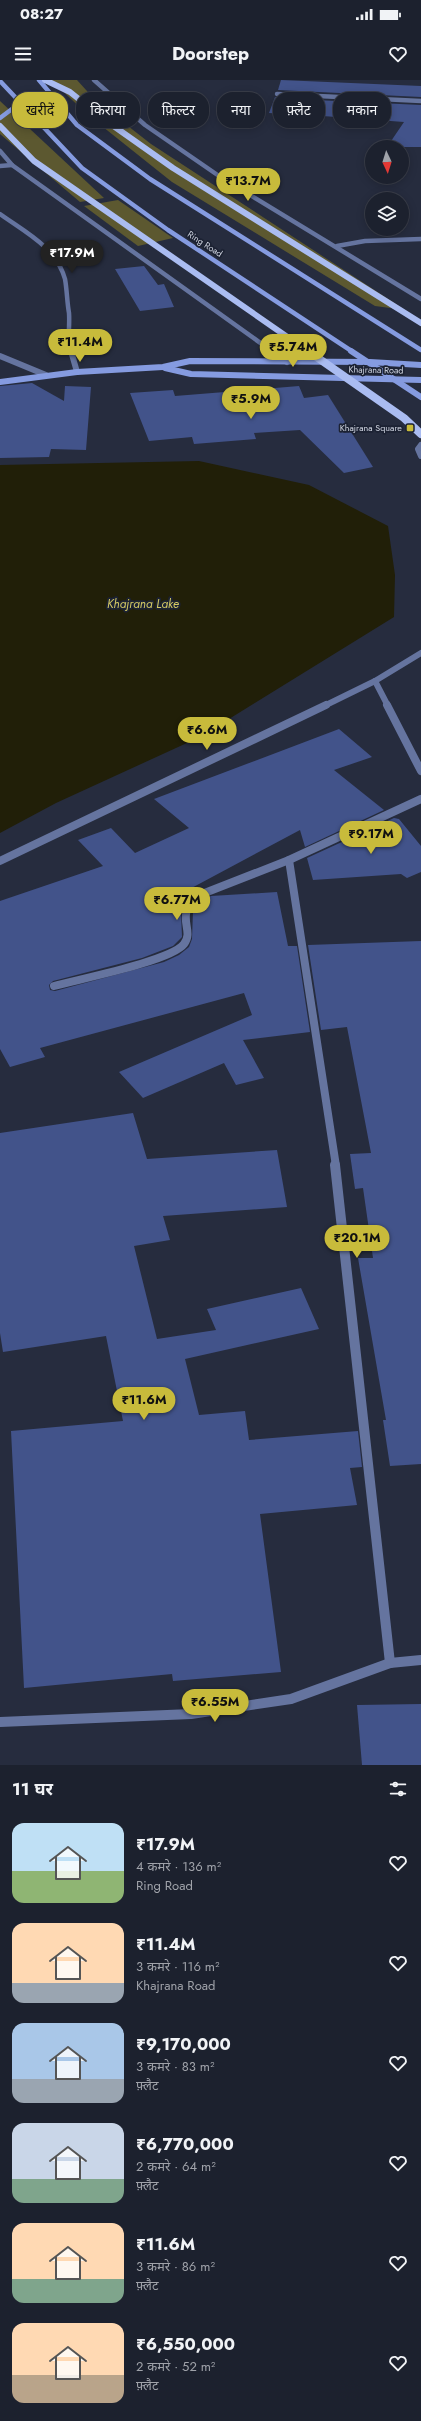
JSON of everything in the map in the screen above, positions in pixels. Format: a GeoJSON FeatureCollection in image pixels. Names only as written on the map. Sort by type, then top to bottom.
{"type":"FeatureCollection","features":[{"type":"Feature","properties":{"kind":"main road"},"geometry":{"type":"LineString","coordinates":[[39,80],[77,125],[150,179],[421,350]]}},
{"type":"Feature","properties":{"kind":"main road"},"geometry":{"type":"LineString","coordinates":[[45,80],[70,92],[105,120],[173,168],[421,323]]}},
{"type":"Feature","properties":{"kind":"main road","name":"Ring Road"},"geometry":{"type":"LineString","coordinates":[[0,81],[12,94]]}},
{"type":"Feature","properties":{"kind":"main road"},"geometry":{"type":"LineString","coordinates":[[0,118],[12,109]]}},
{"type":"Feature","properties":{"kind":"main road"},"geometry":{"type":"LineString","coordinates":[[0,126],[34,161],[404,418],[421,434]]}},
{"type":"Feature","properties":{"kind":"main road","name":"Ring Road"},"geometry":{"type":"LineString","coordinates":[[44,128],[82,168],[168,230],[398,380],[421,397]]}},
{"type":"Feature","properties":{"kind":"main road","name":"Khajrana Road"},"geometry":{"type":"LineString","coordinates":[[163,367],[190,361],[370,362],[421,365]]}},
{"type":"Feature","properties":{"kind":"main road"},"geometry":{"type":"LineString","coordinates":[[0,382],[77,372],[163,367]]}},
{"type":"Feature","properties":{"kind":"main road","name":"Khajrana Road"},"geometry":{"type":"LineString","coordinates":[[163,367],[191,374],[421,380]]}},
{"type":"Feature","properties":{"kind":"street"},"geometry":{"type":"LineString","coordinates":[[94,80],[145,125],[219,176],[421,298]]}},
{"type":"Feature","properties":{"kind":"street"},"geometry":{"type":"LineString","coordinates":[[325,97],[421,101]]}},
{"type":"Feature","properties":{"kind":"street"},"geometry":{"type":"LineString","coordinates":[[0,151],[12,166],[288,362]]}},
{"type":"Feature","properties":{"kind":"street"},"geometry":{"type":"LineString","coordinates":[[0,166],[12,166]]}},
{"type":"Feature","properties":{"kind":"street"},"geometry":{"type":"LineString","coordinates":[[0,214],[50,250],[59,263],[65,280],[69,316],[68,342],[77,372]]}},
{"type":"Feature","properties":{"kind":"street"},"geometry":{"type":"LineString","coordinates":[[337,246],[387,239],[421,239]]}},
{"type":"Feature","properties":{"kind":"street"},"geometry":{"type":"LineString","coordinates":[[0,356],[46,375]]}},
{"type":"Feature","properties":{"kind":"street"},"geometry":{"type":"LineString","coordinates":[[421,445],[418,449],[421,456]]}},
{"type":"Feature","properties":{"kind":"street"},"geometry":{"type":"LineString","coordinates":[[0,861],[375,681],[421,653]]}},
{"type":"Feature","properties":{"kind":"street"},"geometry":{"type":"LineString","coordinates":[[375,681],[421,771]]}},
{"type":"Feature","properties":{"kind":"street"},"geometry":{"type":"LineString","coordinates":[[54,986],[168,955],[180,950],[185,944],[188,936],[186,910],[191,902],[202,894],[289,860],[421,799]]}},
{"type":"Feature","properties":{"kind":"street"},"geometry":{"type":"LineString","coordinates":[[289,860],[339,1188],[390,1663]]}},
{"type":"Feature","properties":{"kind":"street"},"geometry":{"type":"LineString","coordinates":[[0,1722],[191,1714],[284,1700],[390,1663],[421,1660]]}},
{"type":"Feature","properties":{"kind":"shaded area"},"geometry":{"type":"Polygon","coordinates":[[[51,80],[77,80],[88,92],[76,92],[76,104],[68,96],[68,92],[64,92],[51,80]]]}},
{"type":"Feature","properties":{"kind":"shaded area"},"geometry":{"type":"Polygon","coordinates":[[[0,101],[12,112],[12,128],[29,128],[104,198],[80,202],[0,134],[0,101]]]}},
{"type":"Feature","properties":{"kind":"shaded area"},"geometry":{"type":"Polygon","coordinates":[[[104,128],[131,128],[151,144],[405,310],[375,306],[172,182],[104,128]]]}},
{"type":"Feature","properties":{"kind":"shaded area"},"geometry":{"type":"Polygon","coordinates":[[[118,200],[173,238],[138,246],[84,206],[118,200]]]}},
{"type":"Feature","properties":{"kind":"water","name":"Khajrana Lake"},"geometry":{"type":"Polygon","coordinates":[[[199,461],[309,485],[388,526],[395,575],[394,617],[200,737],[56,803],[0,833],[0,465],[199,461]]]}},
{"type":"Feature","properties":{"kind":"building"},"geometry":{"type":"Polygon","coordinates":[[[281,80],[421,86],[421,97],[391,96],[391,92],[333,93],[278,90],[281,80]]]}},
{"type":"Feature","properties":{"kind":"building"},"geometry":{"type":"Polygon","coordinates":[[[325,100],[333,101],[333,117],[325,116],[325,100]]]}},
{"type":"Feature","properties":{"kind":"building"},"geometry":{"type":"Polygon","coordinates":[[[273,102],[273,113],[269,113],[273,102]]]}},
{"type":"Feature","properties":{"kind":"building"},"geometry":{"type":"Polygon","coordinates":[[[391,104],[421,105],[421,147],[409,147],[409,140],[392,140],[404,122],[391,121],[391,104]]]}},
{"type":"Feature","properties":{"kind":"building"},"geometry":{"type":"Polygon","coordinates":[[[144,266],[158,285],[164,284],[174,307],[140,311],[115,269],[144,266]]]}},
{"type":"Feature","properties":{"kind":"building"},"geometry":{"type":"Polygon","coordinates":[[[32,383],[64,401],[65,386],[91,387],[86,450],[51,449],[49,457],[0,458],[0,386],[32,383]]]}},
{"type":"Feature","properties":{"kind":"building"},"geometry":{"type":"Polygon","coordinates":[[[299,386],[304,398],[328,395],[373,467],[344,473],[300,430],[254,433],[256,439],[194,444],[192,437],[149,441],[130,393],[173,390],[175,396],[299,386]]]}},
{"type":"Feature","properties":{"kind":"building"},"geometry":{"type":"Polygon","coordinates":[[[339,729],[372,757],[334,770],[384,810],[305,847],[300,830],[171,899],[189,898],[181,913],[182,937],[173,946],[142,958],[53,981],[49,985],[50,990],[55,991],[164,962],[179,955],[189,947],[192,939],[193,911],[205,899],[211,896],[277,892],[288,946],[297,946],[310,1032],[243,1040],[264,1078],[236,1085],[224,1063],[143,1098],[119,1072],[252,1015],[244,993],[40,1048],[45,1057],[10,1067],[0,1049],[0,901],[103,866],[78,840],[111,828],[135,853],[189,828],[154,799],[339,729]]]}},
{"type":"Feature","properties":{"kind":"building"},"geometry":{"type":"Polygon","coordinates":[[[394,818],[399,819],[421,846],[421,872],[407,878],[401,874],[313,880],[307,858],[394,818]]]}},
{"type":"Feature","properties":{"kind":"building"},"geometry":{"type":"Polygon","coordinates":[[[421,941],[421,1464],[390,1466],[383,1420],[386,1420],[358,1258],[373,1258],[363,1188],[355,1189],[350,1154],[371,1153],[347,1027],[321,1030],[308,945],[421,941]]]}},
{"type":"Feature","properties":{"kind":"building"},"geometry":{"type":"Polygon","coordinates":[[[133,1113],[147,1159],[277,1150],[287,1207],[163,1216],[170,1240],[134,1246],[157,1339],[216,1330],[207,1309],[301,1288],[319,1329],[185,1359],[199,1415],[245,1411],[249,1440],[358,1431],[362,1467],[350,1468],[357,1505],[260,1514],[281,1672],[173,1681],[172,1674],[24,1688],[11,1431],[123,1421],[106,1336],[3,1352],[0,1333],[0,1133],[133,1113]]]}},
{"type":"Feature","properties":{"kind":"building"},"geometry":{"type":"Polygon","coordinates":[[[421,1704],[421,1765],[362,1765],[357,1705],[421,1704]]]}},
{"type":"Feature","properties":{"kind":"place","name":"Khajrana Square"},"geometry":{"type":"Point","coordinates":[410,428]}}]}
